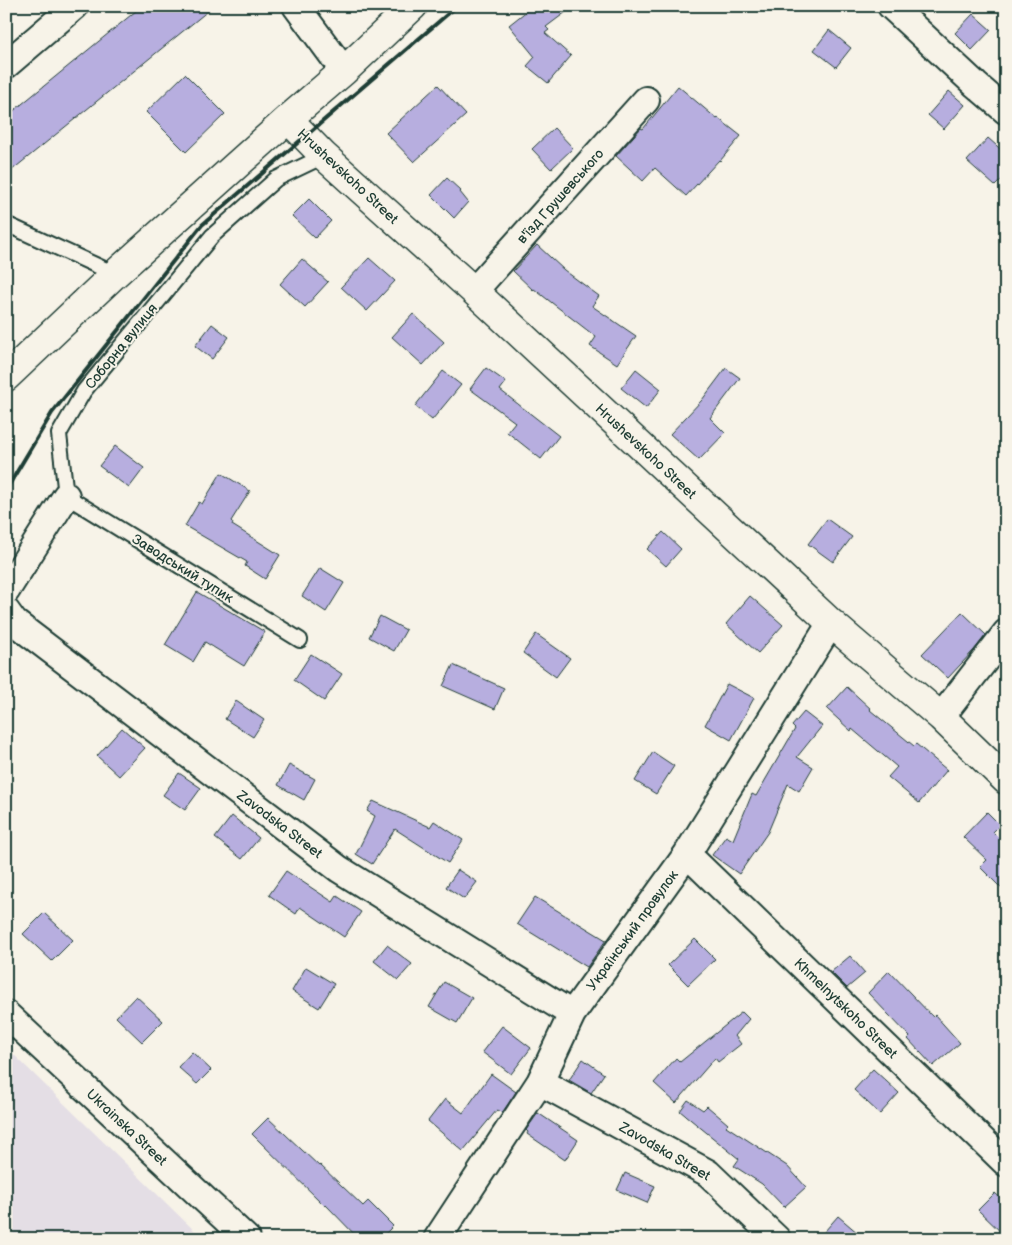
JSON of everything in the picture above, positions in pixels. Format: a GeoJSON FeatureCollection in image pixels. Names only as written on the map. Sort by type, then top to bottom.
{"type":"FeatureCollection","features":[{"type":"Feature","properties":{"kind":"street"},"geometry":{"type":"LineString","coordinates":[[6,65],[75,6]]}},
{"type":"Feature","properties":{"kind":"street"},"geometry":{"type":"LineString","coordinates":[[296,6],[344,71]]}},
{"type":"Feature","properties":{"kind":"street"},"geometry":{"type":"LineString","coordinates":[[6,377],[114,274],[344,71],[413,6]]}},
{"type":"Feature","properties":{"kind":"street"},"geometry":{"type":"LineString","coordinates":[[891,6],[1006,111]]}},
{"type":"Feature","properties":{"kind":"street","name":"в'їзд Грушевського"},"geometry":{"type":"LineString","coordinates":[[474,291],[646,100]]}},
{"type":"Feature","properties":{"kind":"street","name":"Hrushevskoho Street"},"geometry":{"type":"LineString","coordinates":[[288,119],[324,156],[474,291],[831,623],[941,717],[1006,780]]}},
{"type":"Feature","properties":{"kind":"street"},"geometry":{"type":"LineString","coordinates":[[6,591],[66,496]]}},
{"type":"Feature","properties":{"kind":"street","name":"Zavodska Street"},"geometry":{"type":"LineString","coordinates":[[6,611],[14,622],[339,869],[572,1014]]}},
{"type":"Feature","properties":{"kind":"street","name":"Український провулок"},"geometry":{"type":"LineString","coordinates":[[437,1239],[540,1082],[572,1014],[687,854],[831,623]]}},
{"type":"Feature","properties":{"kind":"street"},"geometry":{"type":"LineString","coordinates":[[941,717],[1006,633]]}},
{"type":"Feature","properties":{"kind":"street","name":"Khmelnytskoho Street"},"geometry":{"type":"LineString","coordinates":[[687,854],[1006,1162]]}},
{"type":"Feature","properties":{"kind":"street","name":"Ukrainska Street"},"geometry":{"type":"LineString","coordinates":[[6,1014],[247,1239]]}},
{"type":"Feature","properties":{"kind":"street","name":"Zavodska Street"},"geometry":{"type":"LineString","coordinates":[[540,1082],[708,1173],[777,1239]]}},
{"type":"Feature","properties":{"kind":"lane","name":"Соборна вулиця"},"geometry":{"type":"LineString","coordinates":[[66,496],[60,434],[84,391],[212,236],[276,179],[324,156]]}},
{"type":"Feature","properties":{"kind":"lane"},"geometry":{"type":"LineString","coordinates":[[6,224],[114,274]]}},
{"type":"Feature","properties":{"kind":"lane","name":"Заводський тупик"},"geometry":{"type":"LineString","coordinates":[[66,496],[300,640]]}},
{"type":"Feature","properties":{"kind":"shaded area"},"geometry":{"type":"Polygon","coordinates":[[[6,1047],[203,1239],[6,1239],[6,1047]]]}},
{"type":"Feature","properties":{"kind":"building"},"geometry":{"type":"Polygon","coordinates":[[[142,6],[214,6],[6,175],[6,117],[142,6]]]}},
{"type":"Feature","properties":{"kind":"building"},"geometry":{"type":"Polygon","coordinates":[[[533,6],[574,6],[546,27],[549,30],[545,33],[571,56],[548,83],[527,66],[535,57],[509,25],[533,6]]]}},
{"type":"Feature","properties":{"kind":"building"},"geometry":{"type":"Polygon","coordinates":[[[973,14],[991,30],[972,50],[955,33],[973,14]]]}},
{"type":"Feature","properties":{"kind":"building"},"geometry":{"type":"Polygon","coordinates":[[[829,30],[851,48],[836,67],[814,50],[829,30]]]}},
{"type":"Feature","properties":{"kind":"building"},"geometry":{"type":"Polygon","coordinates":[[[185,74],[225,114],[186,152],[146,112],[185,74]]]}},
{"type":"Feature","properties":{"kind":"building"},"geometry":{"type":"Polygon","coordinates":[[[438,85],[466,115],[414,162],[386,133],[438,85]]]}},
{"type":"Feature","properties":{"kind":"building"},"geometry":{"type":"Polygon","coordinates":[[[678,86],[717,119],[741,136],[686,196],[655,168],[643,181],[616,156],[641,128],[643,129],[678,86]]]}},
{"type":"Feature","properties":{"kind":"building"},"geometry":{"type":"Polygon","coordinates":[[[949,91],[965,105],[944,129],[928,115],[949,91]]]}},
{"type":"Feature","properties":{"kind":"building"},"geometry":{"type":"Polygon","coordinates":[[[554,128],[573,148],[551,169],[532,149],[554,128]]]}},
{"type":"Feature","properties":{"kind":"building"},"geometry":{"type":"Polygon","coordinates":[[[988,138],[1006,154],[1006,175],[995,186],[967,161],[988,138]]]}},
{"type":"Feature","properties":{"kind":"building"},"geometry":{"type":"Polygon","coordinates":[[[447,178],[461,191],[468,202],[454,218],[431,195],[447,178]]]}},
{"type":"Feature","properties":{"kind":"building"},"geometry":{"type":"Polygon","coordinates":[[[309,199],[331,221],[315,238],[292,216],[309,199]]]}},
{"type":"Feature","properties":{"kind":"building"},"geometry":{"type":"Polygon","coordinates":[[[537,245],[564,270],[599,296],[592,306],[636,336],[617,364],[590,346],[596,337],[533,290],[513,271],[537,245]]]}},
{"type":"Feature","properties":{"kind":"building"},"geometry":{"type":"Polygon","coordinates":[[[369,258],[395,281],[367,311],[341,287],[369,258]]]}},
{"type":"Feature","properties":{"kind":"building"},"geometry":{"type":"Polygon","coordinates":[[[302,259],[328,282],[305,307],[280,284],[302,259]]]}},
{"type":"Feature","properties":{"kind":"building"},"geometry":{"type":"Polygon","coordinates":[[[413,314],[444,342],[423,365],[392,337],[413,314]]]}},
{"type":"Feature","properties":{"kind":"building"},"geometry":{"type":"Polygon","coordinates":[[[212,324],[229,337],[212,359],[195,346],[212,324]]]}},
{"type":"Feature","properties":{"kind":"building"},"geometry":{"type":"Polygon","coordinates":[[[486,368],[506,382],[500,390],[559,436],[541,459],[507,432],[515,422],[470,389],[486,368]]]}},
{"type":"Feature","properties":{"kind":"building"},"geometry":{"type":"Polygon","coordinates":[[[726,368],[740,378],[710,418],[725,433],[699,460],[670,434],[702,400],[726,368]]]}},
{"type":"Feature","properties":{"kind":"building"},"geometry":{"type":"Polygon","coordinates":[[[636,369],[661,389],[646,408],[621,388],[636,369]]]}},
{"type":"Feature","properties":{"kind":"building"},"geometry":{"type":"Polygon","coordinates":[[[443,371],[461,385],[432,420],[415,406],[443,371]]]}},
{"type":"Feature","properties":{"kind":"building"},"geometry":{"type":"Polygon","coordinates":[[[115,446],[144,468],[129,488],[99,466],[115,446]]]}},
{"type":"Feature","properties":{"kind":"building"},"geometry":{"type":"Polygon","coordinates":[[[221,473],[250,491],[231,521],[232,525],[280,555],[265,579],[245,566],[247,562],[185,526],[199,502],[202,504],[221,473]]]}},
{"type":"Feature","properties":{"kind":"building"},"geometry":{"type":"Polygon","coordinates":[[[827,519],[852,537],[833,562],[808,544],[827,519]]]}},
{"type":"Feature","properties":{"kind":"building"},"geometry":{"type":"Polygon","coordinates":[[[663,532],[681,549],[666,566],[647,549],[663,532]]]}},
{"type":"Feature","properties":{"kind":"building"},"geometry":{"type":"Polygon","coordinates":[[[320,568],[344,583],[326,612],[302,596],[320,568]]]}},
{"type":"Feature","properties":{"kind":"building"},"geometry":{"type":"Polygon","coordinates":[[[197,592],[265,632],[244,666],[205,642],[193,662],[165,645],[197,592]]]}},
{"type":"Feature","properties":{"kind":"building"},"geometry":{"type":"Polygon","coordinates":[[[750,596],[783,625],[758,653],[726,624],[750,596]]]}},
{"type":"Feature","properties":{"kind":"building"},"geometry":{"type":"Polygon","coordinates":[[[962,612],[986,635],[948,678],[922,654],[962,612]]]}},
{"type":"Feature","properties":{"kind":"building"},"geometry":{"type":"Polygon","coordinates":[[[380,616],[406,630],[394,651],[369,637],[380,616]]]}},
{"type":"Feature","properties":{"kind":"building"},"geometry":{"type":"Polygon","coordinates":[[[536,634],[570,658],[556,677],[523,653],[536,634]]]}},
{"type":"Feature","properties":{"kind":"building"},"geometry":{"type":"Polygon","coordinates":[[[311,654],[342,674],[324,701],[294,680],[311,654]]]}},
{"type":"Feature","properties":{"kind":"building"},"geometry":{"type":"Polygon","coordinates":[[[453,665],[504,688],[495,709],[443,686],[453,665]]]}},
{"type":"Feature","properties":{"kind":"building"},"geometry":{"type":"Polygon","coordinates":[[[727,684],[754,698],[731,740],[705,725],[727,684]]]}},
{"type":"Feature","properties":{"kind":"building"},"geometry":{"type":"Polygon","coordinates":[[[847,687],[870,710],[947,770],[919,803],[888,777],[897,767],[852,729],[851,731],[827,709],[847,687]]]}},
{"type":"Feature","properties":{"kind":"building"},"geometry":{"type":"Polygon","coordinates":[[[236,701],[264,720],[253,737],[225,719],[236,701]]]}},
{"type":"Feature","properties":{"kind":"building"},"geometry":{"type":"Polygon","coordinates":[[[804,712],[822,726],[797,757],[813,767],[799,791],[788,784],[768,832],[739,874],[712,855],[726,836],[733,840],[752,794],[756,796],[795,729],[792,726],[804,712]]]}},
{"type":"Feature","properties":{"kind":"building"},"geometry":{"type":"Polygon","coordinates":[[[122,728],[145,748],[119,776],[97,756],[122,728]]]}},
{"type":"Feature","properties":{"kind":"building"},"geometry":{"type":"Polygon","coordinates":[[[653,752],[674,766],[656,794],[635,781],[653,752]]]}},
{"type":"Feature","properties":{"kind":"building"},"geometry":{"type":"Polygon","coordinates":[[[289,765],[315,779],[304,800],[278,785],[289,765]]]}},
{"type":"Feature","properties":{"kind":"building"},"geometry":{"type":"Polygon","coordinates":[[[179,773],[201,788],[185,810],[163,795],[179,773]]]}},
{"type":"Feature","properties":{"kind":"building"},"geometry":{"type":"Polygon","coordinates":[[[373,801],[430,827],[434,821],[463,840],[448,863],[395,829],[372,864],[356,854],[375,816],[367,811],[373,801]]]}},
{"type":"Feature","properties":{"kind":"building"},"geometry":{"type":"Polygon","coordinates":[[[987,812],[1000,825],[993,832],[1004,843],[1006,842],[1006,893],[980,867],[987,860],[963,837],[987,812]]]}},
{"type":"Feature","properties":{"kind":"building"},"geometry":{"type":"Polygon","coordinates":[[[232,816],[259,838],[242,859],[215,838],[232,816]]]}},
{"type":"Feature","properties":{"kind":"building"},"geometry":{"type":"Polygon","coordinates":[[[458,870],[477,882],[464,899],[446,887],[458,870]]]}},
{"type":"Feature","properties":{"kind":"building"},"geometry":{"type":"Polygon","coordinates":[[[286,871],[333,902],[337,896],[361,912],[344,937],[300,907],[296,914],[269,895],[286,871]]]}},
{"type":"Feature","properties":{"kind":"building"},"geometry":{"type":"Polygon","coordinates":[[[535,897],[606,940],[587,967],[517,924],[535,897]]]}},
{"type":"Feature","properties":{"kind":"building"},"geometry":{"type":"Polygon","coordinates":[[[44,913],[73,940],[52,961],[23,934],[44,913]]]}},
{"type":"Feature","properties":{"kind":"building"},"geometry":{"type":"Polygon","coordinates":[[[695,939],[715,959],[688,985],[668,965],[695,939]]]}},
{"type":"Feature","properties":{"kind":"building"},"geometry":{"type":"Polygon","coordinates":[[[387,945],[412,964],[398,980],[374,961],[387,945]]]}},
{"type":"Feature","properties":{"kind":"building"},"geometry":{"type":"Polygon","coordinates":[[[850,956],[865,973],[847,988],[831,972],[850,956]]]}},
{"type":"Feature","properties":{"kind":"building"},"geometry":{"type":"Polygon","coordinates":[[[306,967],[334,984],[319,1008],[292,991],[306,967]]]}},
{"type":"Feature","properties":{"kind":"building"},"geometry":{"type":"Polygon","coordinates":[[[889,971],[933,1017],[935,1015],[960,1043],[933,1066],[908,1039],[910,1037],[868,993],[889,971]]]}},
{"type":"Feature","properties":{"kind":"building"},"geometry":{"type":"Polygon","coordinates":[[[444,982],[472,998],[457,1023],[429,1007],[444,982]]]}},
{"type":"Feature","properties":{"kind":"building"},"geometry":{"type":"Polygon","coordinates":[[[136,996],[163,1021],[142,1042],[116,1017],[136,996]]]}},
{"type":"Feature","properties":{"kind":"building"},"geometry":{"type":"Polygon","coordinates":[[[742,1012],[749,1019],[735,1036],[741,1044],[718,1062],[715,1058],[676,1103],[654,1083],[676,1058],[680,1062],[742,1012]]]}},
{"type":"Feature","properties":{"kind":"building"},"geometry":{"type":"Polygon","coordinates":[[[502,1026],[531,1048],[511,1074],[482,1052],[502,1026]]]}},
{"type":"Feature","properties":{"kind":"building"},"geometry":{"type":"Polygon","coordinates":[[[192,1052],[211,1070],[197,1084],[178,1067],[192,1052]]]}},
{"type":"Feature","properties":{"kind":"building"},"geometry":{"type":"Polygon","coordinates":[[[583,1059],[604,1074],[591,1093],[569,1080],[583,1059]]]}},
{"type":"Feature","properties":{"kind":"building"},"geometry":{"type":"Polygon","coordinates":[[[873,1069],[899,1093],[880,1114],[854,1090],[873,1069]]]}},
{"type":"Feature","properties":{"kind":"building"},"geometry":{"type":"Polygon","coordinates":[[[491,1074],[516,1092],[502,1113],[497,1110],[463,1151],[428,1121],[445,1099],[463,1113],[491,1074]]]}},
{"type":"Feature","properties":{"kind":"building"},"geometry":{"type":"Polygon","coordinates":[[[688,1100],[703,1110],[707,1106],[728,1124],[726,1126],[787,1166],[806,1187],[784,1207],[762,1184],[734,1166],[739,1159],[680,1111],[688,1100]]]}},
{"type":"Feature","properties":{"kind":"building"},"geometry":{"type":"Polygon","coordinates":[[[538,1113],[578,1140],[565,1160],[527,1134],[526,1130],[538,1113]]]}},
{"type":"Feature","properties":{"kind":"building"},"geometry":{"type":"Polygon","coordinates":[[[268,1118],[363,1206],[368,1201],[393,1226],[380,1239],[359,1239],[252,1134],[268,1118]]]}},
{"type":"Feature","properties":{"kind":"building"},"geometry":{"type":"Polygon","coordinates":[[[625,1173],[655,1186],[647,1203],[617,1190],[625,1173]]]}},
{"type":"Feature","properties":{"kind":"building"},"geometry":{"type":"Polygon","coordinates":[[[995,1193],[1006,1203],[1006,1237],[978,1210],[995,1193]]]}},
{"type":"Feature","properties":{"kind":"building"},"geometry":{"type":"Polygon","coordinates":[[[838,1216],[865,1239],[818,1239],[838,1216]]]}},
{"type":"Feature","properties":{"kind":"railway"},"geometry":{"type":"LineString","coordinates":[[6,490],[52,413],[202,225],[457,6]]}}]}
